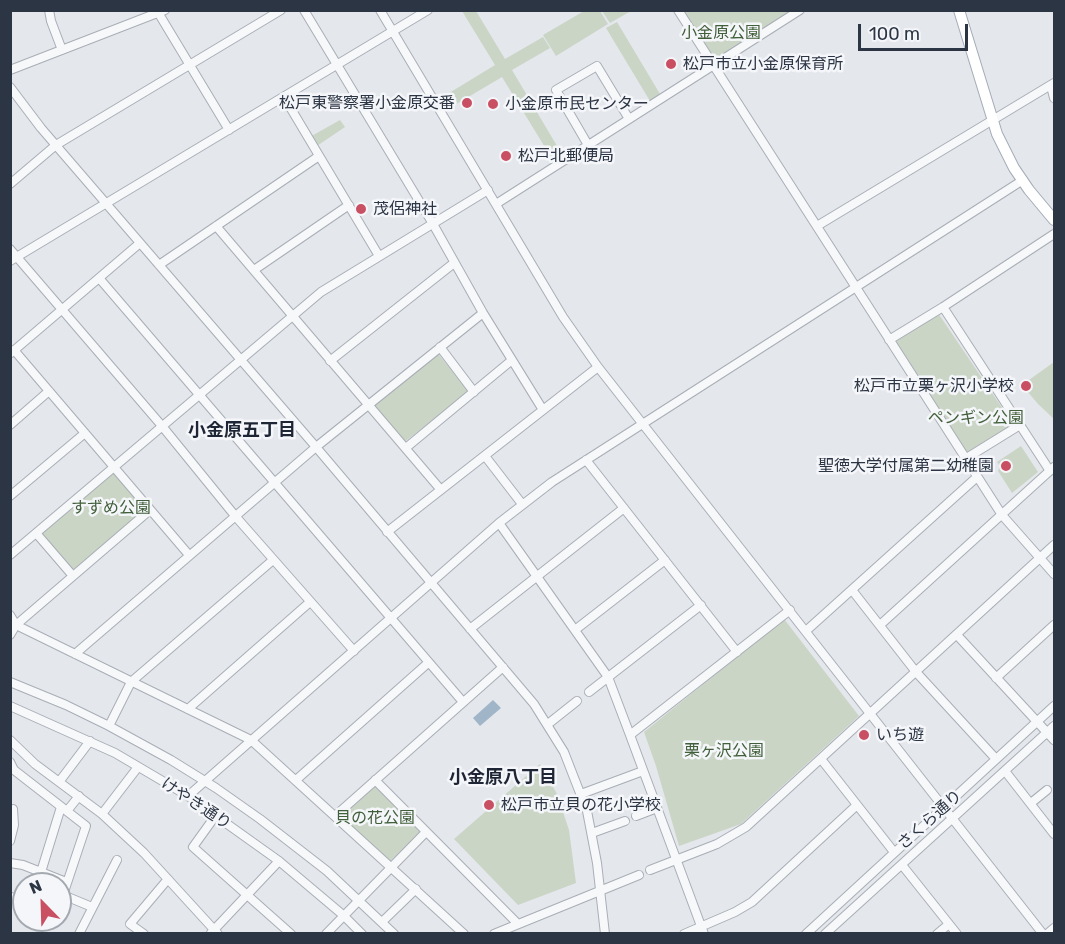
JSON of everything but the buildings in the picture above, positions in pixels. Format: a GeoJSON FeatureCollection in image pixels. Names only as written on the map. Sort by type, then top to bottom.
{"type":"FeatureCollection","features":[{"type":"Feature","properties":{"kind":"main road"},"geometry":{"type":"LineString","coordinates":[[959,10],[992,122],[1005,152],[1032,195],[1054,220]]}},
{"type":"Feature","properties":{"kind":"street"},"geometry":{"type":"LineString","coordinates":[[49,10],[62,50]]}},
{"type":"Feature","properties":{"kind":"street"},"geometry":{"type":"LineString","coordinates":[[12,181],[56,145],[281,10]]}},
{"type":"Feature","properties":{"kind":"street"},"geometry":{"type":"LineString","coordinates":[[304,10],[543,410]]}},
{"type":"Feature","properties":{"kind":"street"},"geometry":{"type":"LineString","coordinates":[[380,10],[563,317],[598,367],[1046,933],[1054,928]]}},
{"type":"Feature","properties":{"kind":"street"},"geometry":{"type":"LineString","coordinates":[[14,259],[428,10]]}},
{"type":"Feature","properties":{"kind":"street"},"geometry":{"type":"LineString","coordinates":[[678,10],[1002,515],[1054,574]]}},
{"type":"Feature","properties":{"kind":"street"},"geometry":{"type":"LineString","coordinates":[[496,204],[800,10]]}},
{"type":"Feature","properties":{"kind":"street"},"geometry":{"type":"LineString","coordinates":[[10,70],[160,12],[229,130]]}},
{"type":"Feature","properties":{"kind":"street"},"geometry":{"type":"LineString","coordinates":[[588,145],[556,90],[597,66],[629,119]]}},
{"type":"Feature","properties":{"kind":"street"},"geometry":{"type":"LineString","coordinates":[[817,226],[1052,85],[1054,98]]}},
{"type":"Feature","properties":{"kind":"street"},"geometry":{"type":"LineString","coordinates":[[10,87],[56,145],[503,667],[548,724],[564,752],[581,794],[592,833],[605,933]]}},
{"type":"Feature","properties":{"kind":"street"},"geometry":{"type":"LineString","coordinates":[[284,97],[379,256]]}},
{"type":"Feature","properties":{"kind":"street"},"geometry":{"type":"LineString","coordinates":[[159,265],[319,156]]}},
{"type":"Feature","properties":{"kind":"street"},"geometry":{"type":"LineString","coordinates":[[188,796],[522,504],[586,460],[1023,180]]}},
{"type":"Feature","properties":{"kind":"street"},"geometry":{"type":"LineString","coordinates":[[10,555],[321,292],[488,190]]}},
{"type":"Feature","properties":{"kind":"street"},"geometry":{"type":"LineString","coordinates":[[254,270],[349,206]]}},
{"type":"Feature","properties":{"kind":"street"},"geometry":{"type":"LineString","coordinates":[[216,226],[330,361],[407,447],[441,490]]}},
{"type":"Feature","properties":{"kind":"street"},"geometry":{"type":"LineString","coordinates":[[889,340],[1054,234]]}},
{"type":"Feature","properties":{"kind":"street"},"geometry":{"type":"LineString","coordinates":[[140,243],[12,351],[189,555]]}},
{"type":"Feature","properties":{"kind":"street"},"geometry":{"type":"LineString","coordinates":[[10,249],[14,259],[62,309],[162,426],[236,518],[354,651]]}},
{"type":"Feature","properties":{"kind":"street"},"geometry":{"type":"LineString","coordinates":[[330,361],[454,263]]}},
{"type":"Feature","properties":{"kind":"street"},"geometry":{"type":"LineString","coordinates":[[99,278],[463,702]]}},
{"type":"Feature","properties":{"kind":"street"},"geometry":{"type":"LineString","coordinates":[[880,625],[1052,469],[942,307]]}},
{"type":"Feature","properties":{"kind":"street"},"geometry":{"type":"LineString","coordinates":[[75,654],[189,555],[236,518],[274,482],[483,313]]}},
{"type":"Feature","properties":{"kind":"street"},"geometry":{"type":"LineString","coordinates":[[440,347],[474,392]]}},
{"type":"Feature","properties":{"kind":"street"},"geometry":{"type":"LineString","coordinates":[[407,447],[512,360]]}},
{"type":"Feature","properties":{"kind":"street"},"geometry":{"type":"LineString","coordinates":[[387,532],[598,367]]}},
{"type":"Feature","properties":{"kind":"street"},"geometry":{"type":"LineString","coordinates":[[10,424],[49,391]]}},
{"type":"Feature","properties":{"kind":"street"},"geometry":{"type":"LineString","coordinates":[[965,459],[1020,425]]}},
{"type":"Feature","properties":{"kind":"street"},"geometry":{"type":"LineString","coordinates":[[10,496],[85,433]]}},
{"type":"Feature","properties":{"kind":"street"},"geometry":{"type":"LineString","coordinates":[[485,456],[522,504]]}},
{"type":"Feature","properties":{"kind":"street"},"geometry":{"type":"LineString","coordinates":[[586,460],[737,652]]}},
{"type":"Feature","properties":{"kind":"street"},"geometry":{"type":"LineString","coordinates":[[807,630],[977,477]]}},
{"type":"Feature","properties":{"kind":"street"},"geometry":{"type":"LineString","coordinates":[[470,629],[624,508]]}},
{"type":"Feature","properties":{"kind":"street"},"geometry":{"type":"LineString","coordinates":[[10,635],[16,625],[150,510]]}},
{"type":"Feature","properties":{"kind":"street"},"geometry":{"type":"LineString","coordinates":[[499,523],[608,677],[703,930]]}},
{"type":"Feature","properties":{"kind":"street"},"geometry":{"type":"LineString","coordinates":[[36,533],[73,576]]}},
{"type":"Feature","properties":{"kind":"street"},"geometry":{"type":"LineString","coordinates":[[650,870],[717,844],[737,833],[1054,545]]}},
{"type":"Feature","properties":{"kind":"street"},"geometry":{"type":"LineString","coordinates":[[110,726],[131,682],[273,560]]}},
{"type":"Feature","properties":{"kind":"street"},"geometry":{"type":"LineString","coordinates":[[575,630],[665,560]]}},
{"type":"Feature","properties":{"kind":"street"},"geometry":{"type":"LineString","coordinates":[[852,590],[916,672],[996,759]]}},
{"type":"Feature","properties":{"kind":"street"},"geometry":{"type":"LineString","coordinates":[[188,709],[310,602]]}},
{"type":"Feature","properties":{"kind":"street"},"geometry":{"type":"LineString","coordinates":[[590,692],[700,605]]}},
{"type":"Feature","properties":{"kind":"street"},"geometry":{"type":"LineString","coordinates":[[630,735],[790,610]]}},
{"type":"Feature","properties":{"kind":"street"},"geometry":{"type":"LineString","coordinates":[[10,615],[16,625],[251,740],[464,933]]}},
{"type":"Feature","properties":{"kind":"street"},"geometry":{"type":"LineString","coordinates":[[996,678],[1054,625]]}},
{"type":"Feature","properties":{"kind":"street"},"geometry":{"type":"LineString","coordinates":[[957,635],[1038,721],[1051,729],[1054,740]]}},
{"type":"Feature","properties":{"kind":"street"},"geometry":{"type":"LineString","coordinates":[[296,780],[428,663]]}},
{"type":"Feature","properties":{"kind":"street"},"geometry":{"type":"LineString","coordinates":[[335,816],[503,667]]}},
{"type":"Feature","properties":{"kind":"street"},"geometry":{"type":"LineString","coordinates":[[10,682],[110,726],[171,759],[205,781],[295,845],[394,933]]}},
{"type":"Feature","properties":{"kind":"street"},"geometry":{"type":"LineString","coordinates":[[548,724],[577,701]]}},
{"type":"Feature","properties":{"kind":"street","name":"けやき通り"},"geometry":{"type":"LineString","coordinates":[[10,706],[90,741],[188,796],[279,861],[362,933]]}},
{"type":"Feature","properties":{"kind":"street","name":"さくら通り"},"geometry":{"type":"LineString","coordinates":[[806,933],[1054,706]]}},
{"type":"Feature","properties":{"kind":"street","name":"さくら通り"},"geometry":{"type":"LineString","coordinates":[[825,933],[1051,729]]}},
{"type":"Feature","properties":{"kind":"street"},"geometry":{"type":"LineString","coordinates":[[10,740],[35,764],[102,814],[168,879],[214,932],[246,894],[279,861]]}},
{"type":"Feature","properties":{"kind":"street"},"geometry":{"type":"LineString","coordinates":[[59,782],[90,741]]}},
{"type":"Feature","properties":{"kind":"street"},"geometry":{"type":"LineString","coordinates":[[821,759],[894,852]]}},
{"type":"Feature","properties":{"kind":"street"},"geometry":{"type":"LineString","coordinates":[[102,814],[138,766]]}},
{"type":"Feature","properties":{"kind":"street"},"geometry":{"type":"LineString","coordinates":[[12,768],[86,826],[70,872]]}},
{"type":"Feature","properties":{"kind":"street"},"geometry":{"type":"LineString","coordinates":[[581,794],[643,771]]}},
{"type":"Feature","properties":{"kind":"street"},"geometry":{"type":"LineString","coordinates":[[1005,771],[1053,830]]}},
{"type":"Feature","properties":{"kind":"street"},"geometry":{"type":"LineString","coordinates":[[375,780],[518,924]]}},
{"type":"Feature","properties":{"kind":"street"},"geometry":{"type":"LineString","coordinates":[[1030,803],[1047,790]]}},
{"type":"Feature","properties":{"kind":"street"},"geometry":{"type":"LineString","coordinates":[[10,863],[41,872],[64,809],[79,796]]}},
{"type":"Feature","properties":{"kind":"street"},"geometry":{"type":"LineString","coordinates":[[684,933],[703,930],[752,902],[857,805]]}},
{"type":"Feature","properties":{"kind":"street"},"geometry":{"type":"LineString","coordinates":[[636,816],[657,808]]}},
{"type":"Feature","properties":{"kind":"street"},"geometry":{"type":"LineString","coordinates":[[10,810],[13,809],[14,825],[10,841]]}},
{"type":"Feature","properties":{"kind":"street"},"geometry":{"type":"LineString","coordinates":[[216,815],[193,847],[291,933]]}},
{"type":"Feature","properties":{"kind":"street"},"geometry":{"type":"LineString","coordinates":[[592,833],[625,821]]}},
{"type":"Feature","properties":{"kind":"street"},"geometry":{"type":"LineString","coordinates":[[326,933],[426,832]]}},
{"type":"Feature","properties":{"kind":"street"},"geometry":{"type":"LineString","coordinates":[[79,933],[117,860]]}},
{"type":"Feature","properties":{"kind":"street"},"geometry":{"type":"LineString","coordinates":[[902,865],[957,933]]}},
{"type":"Feature","properties":{"kind":"street"},"geometry":{"type":"LineString","coordinates":[[494,933],[639,875]]}},
{"type":"Feature","properties":{"kind":"street"},"geometry":{"type":"LineString","coordinates":[[144,933],[130,924],[168,879]]}},
{"type":"Feature","properties":{"kind":"street"},"geometry":{"type":"LineString","coordinates":[[382,921],[416,890]]}},
{"type":"Feature","properties":{"kind":"street"},"geometry":{"type":"LineString","coordinates":[[72,901],[92,907]]}},
{"type":"Feature","properties":{"kind":"street"},"geometry":{"type":"LineString","coordinates":[[938,933],[949,924]]}},
{"type":"Feature","properties":{"kind":"green space"},"geometry":{"type":"Polygon","coordinates":[[[462,11],[476,11],[505,59],[543,37],[550,48],[512,70],[563,156],[554,162],[502,77],[448,109],[441,98],[495,65],[462,11]]]}},
{"type":"Feature","properties":{"kind":"green space"},"geometry":{"type":"Polygon","coordinates":[[[584,11],[600,11],[608,24],[556,56],[543,35],[584,11]]]}},
{"type":"Feature","properties":{"kind":"green space"},"geometry":{"type":"Polygon","coordinates":[[[602,11],[631,11],[610,23],[602,11]]]}},
{"type":"Feature","properties":{"kind":"green space","name":"小金原公園"},"geometry":{"type":"Polygon","coordinates":[[[678,11],[800,11],[713,66],[678,11]]]}},
{"type":"Feature","properties":{"kind":"green space"},"geometry":{"type":"Polygon","coordinates":[[[617,22],[660,94],[650,101],[606,28],[617,22]]]}},
{"type":"Feature","properties":{"kind":"green space"},"geometry":{"type":"Polygon","coordinates":[[[340,120],[345,127],[314,148],[308,138],[340,120]]]}},
{"type":"Feature","properties":{"kind":"green space","name":"ペンギン公園"},"geometry":{"type":"Polygon","coordinates":[[[938,313],[1013,424],[1012,427],[970,454],[966,453],[896,343],[897,339],[938,313]]]}},
{"type":"Feature","properties":{"kind":"green space"},"geometry":{"type":"Polygon","coordinates":[[[436,351],[469,392],[403,443],[370,404],[436,351]]]}},
{"type":"Feature","properties":{"kind":"green space"},"geometry":{"type":"Polygon","coordinates":[[[1054,362],[1054,419],[1022,385],[1054,362]]]}},
{"type":"Feature","properties":{"kind":"green space"},"geometry":{"type":"Polygon","coordinates":[[[1021,446],[1038,472],[1012,493],[998,471],[1000,466],[997,462],[1021,446]]]}},
{"type":"Feature","properties":{"kind":"green space","name":"すずめ公園"},"geometry":{"type":"Polygon","coordinates":[[[112,474],[115,474],[144,508],[144,512],[72,571],[42,536],[43,533],[112,474]]]}},
{"type":"Feature","properties":{"kind":"green space","name":"栗ヶ沢公園"},"geometry":{"type":"Polygon","coordinates":[[[784,619],[859,716],[741,824],[679,846],[644,732],[784,619]]]}},
{"type":"Feature","properties":{"kind":"green space"},"geometry":{"type":"Polygon","coordinates":[[[540,764],[557,794],[569,830],[576,883],[518,905],[454,839],[540,764]]]}},
{"type":"Feature","properties":{"kind":"green space","name":"貝の花公園"},"geometry":{"type":"Polygon","coordinates":[[[375,786],[420,831],[389,862],[341,818],[341,814],[375,786]]]}},
{"type":"Feature","properties":{"kind":"water"},"geometry":{"type":"Polygon","coordinates":[[[493,700],[501,708],[480,726],[473,718],[493,700]]]}},
{"type":"Feature","properties":{"kind":"place","name":"松戸市立小金原保育所"},"geometry":{"type":"Point","coordinates":[671,64]}},
{"type":"Feature","properties":{"kind":"place","name":"松戸東警察署小金原交番"},"geometry":{"type":"Point","coordinates":[467,103]}},
{"type":"Feature","properties":{"kind":"place","name":"小金原市民センター"},"geometry":{"type":"Point","coordinates":[493,104]}},
{"type":"Feature","properties":{"kind":"place","name":"松戸北郵便局"},"geometry":{"type":"Point","coordinates":[506,156]}},
{"type":"Feature","properties":{"kind":"place","name":"茂侶神社"},"geometry":{"type":"Point","coordinates":[361,209]}},
{"type":"Feature","properties":{"kind":"place","name":"松戸市立栗ヶ沢小学校"},"geometry":{"type":"Point","coordinates":[1026,386]}},
{"type":"Feature","properties":{"kind":"place","name":"聖徳大学付属第二幼稚園"},"geometry":{"type":"Point","coordinates":[1006,466]}},
{"type":"Feature","properties":{"kind":"place","name":"いち遊"},"geometry":{"type":"Point","coordinates":[864,735]}},
{"type":"Feature","properties":{"kind":"place","name":"松戸市立貝の花小学校"},"geometry":{"type":"Point","coordinates":[489,805]}},
{"type":"Feature","properties":{"kind":"district","name":"小金原五丁目"},"geometry":{"type":"Point","coordinates":[242,431]}},
{"type":"Feature","properties":{"kind":"district","name":"小金原八丁目"},"geometry":{"type":"Point","coordinates":[503,778]}}]}
